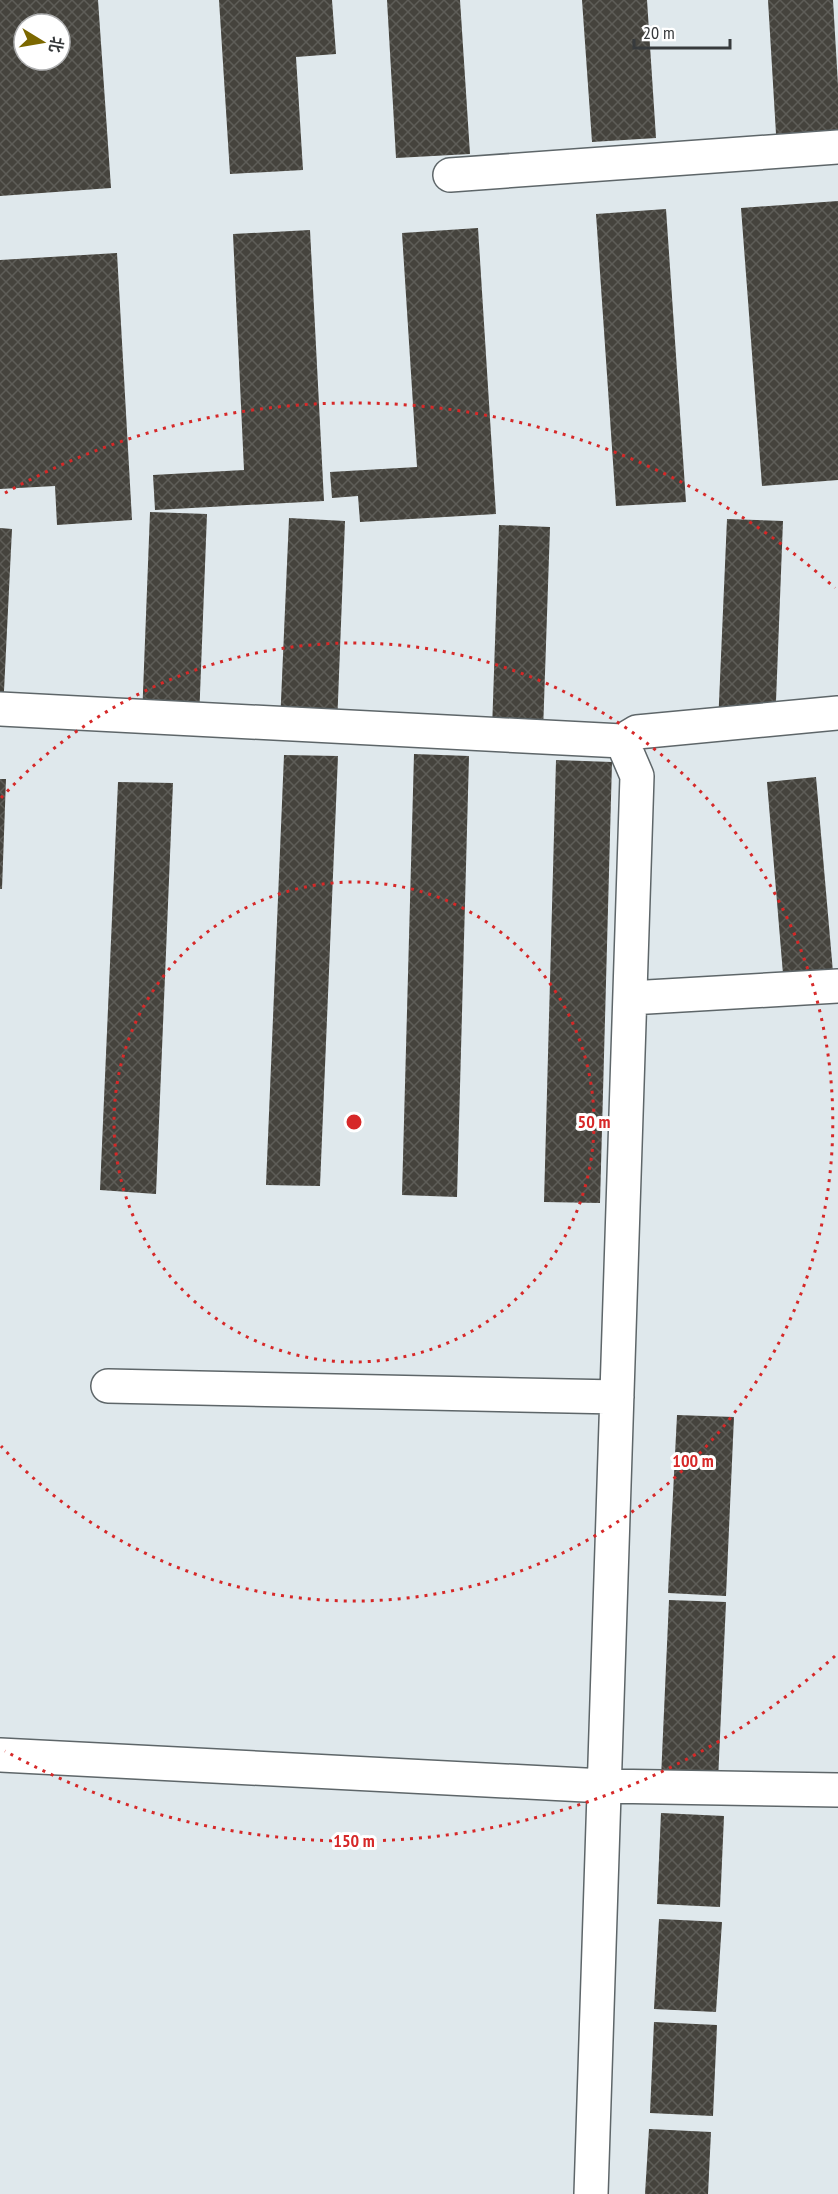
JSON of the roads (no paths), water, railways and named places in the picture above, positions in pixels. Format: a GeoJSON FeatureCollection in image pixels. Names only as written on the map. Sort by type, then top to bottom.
{"type":"FeatureCollection","features":[{"type":"Feature","properties":{"kind":"street"},"geometry":{"type":"LineString","coordinates":[[450,175],[838,147]]}},
{"type":"Feature","properties":{"kind":"street"},"geometry":{"type":"LineString","coordinates":[[0,709],[622,741],[638,732],[838,713]]}},
{"type":"Feature","properties":{"kind":"street"},"geometry":{"type":"LineString","coordinates":[[591,2194],[637,776],[622,741]]}},
{"type":"Feature","properties":{"kind":"street"},"geometry":{"type":"LineString","coordinates":[[630,998],[838,986]]}},
{"type":"Feature","properties":{"kind":"street"},"geometry":{"type":"LineString","coordinates":[[108,1386],[617,1397]]}},
{"type":"Feature","properties":{"kind":"street"},"geometry":{"type":"LineString","coordinates":[[0,1755],[604,1786],[838,1790]]}}]}
